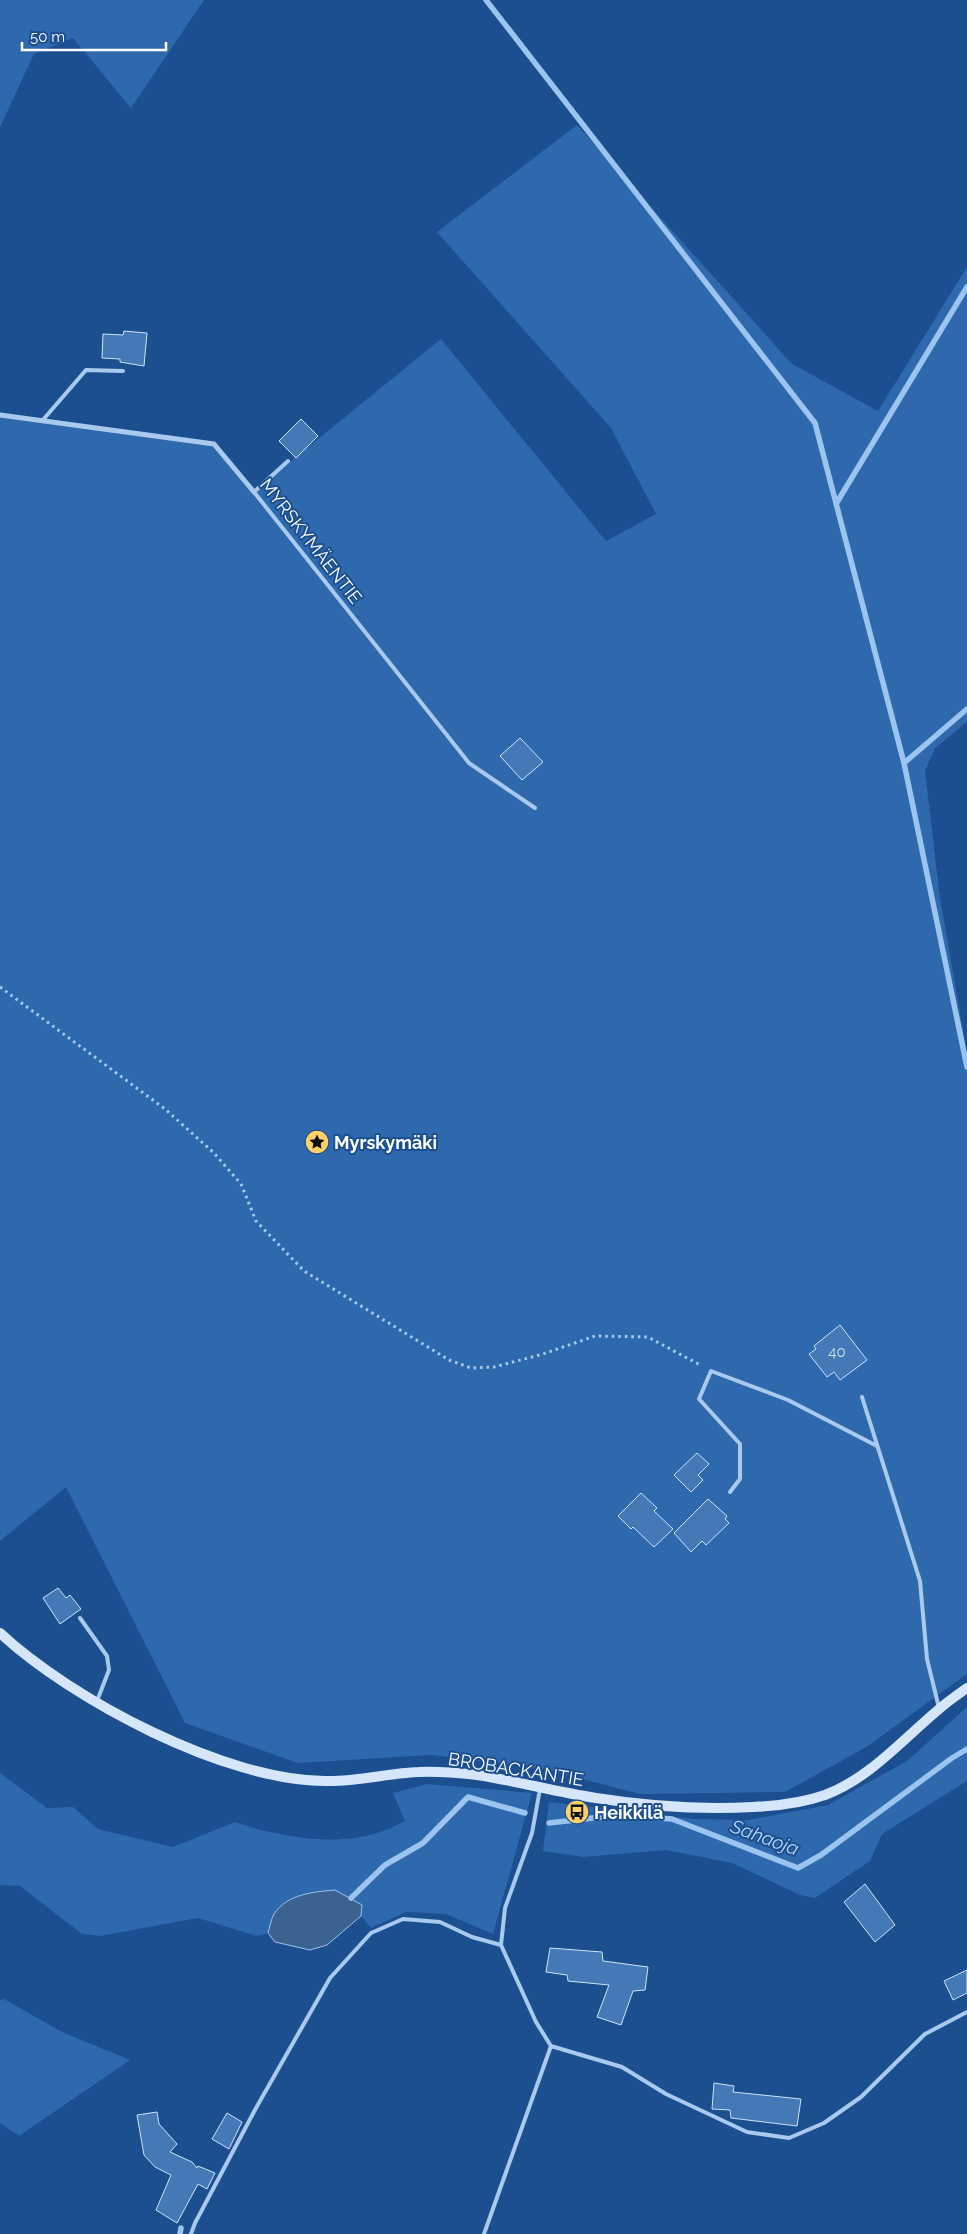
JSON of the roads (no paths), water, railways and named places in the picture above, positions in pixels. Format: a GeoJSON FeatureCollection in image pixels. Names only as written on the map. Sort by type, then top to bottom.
{"type":"FeatureCollection","features":[{"type":"Feature","properties":{"kind":"street","name":"MYRSKYMÄENTIE"},"geometry":{"type":"LineString","coordinates":[[0,415],[214,444],[254,492]]}},
{"type":"Feature","properties":{"kind":"street","name":"BROBACKANTIE"},"geometry":{"type":"LineString","coordinates":[[0,1634],[51,1674],[97,1703],[151,1731],[205,1754],[291,1779],[324,1782],[419,1772],[474,1775],[636,1803],[725,1809],[782,1805],[826,1794],[863,1775],[939,1708],[967,1688]]}},
{"type":"Feature","properties":{"kind":"lane"},"geometry":{"type":"LineString","coordinates":[[42,421],[86,370],[123,371]]}},
{"type":"Feature","properties":{"kind":"lane"},"geometry":{"type":"LineString","coordinates":[[254,492],[288,461]]}},
{"type":"Feature","properties":{"kind":"lane","name":"MYRSKYMÄENTIE"},"geometry":{"type":"LineString","coordinates":[[254,492],[469,763],[535,808]]}},
{"type":"Feature","properties":{"kind":"lane"},"geometry":{"type":"LineString","coordinates":[[730,1492],[740,1479],[740,1444],[699,1398],[711,1371],[788,1400],[877,1446]]}},
{"type":"Feature","properties":{"kind":"lane"},"geometry":{"type":"LineString","coordinates":[[862,1397],[920,1581],[927,1659],[939,1708]]}},
{"type":"Feature","properties":{"kind":"lane"},"geometry":{"type":"LineString","coordinates":[[80,1618],[107,1656],[109,1670],[97,1703]]}},
{"type":"Feature","properties":{"kind":"lane"},"geometry":{"type":"LineString","coordinates":[[541,1787],[532,1833],[505,1908],[501,1945],[536,2022],[551,2046],[622,2067],[666,2094],[747,2132],[788,2138],[824,2123],[861,2097],[925,2034],[967,2012]]}},
{"type":"Feature","properties":{"kind":"lane"},"geometry":{"type":"LineString","coordinates":[[191,2234],[256,2108],[330,1978],[371,1933],[403,1918],[440,1922],[472,1937],[501,1945]]}},
{"type":"Feature","properties":{"kind":"lane"},"geometry":{"type":"LineString","coordinates":[[484,2234],[551,2046]]}},
{"type":"Feature","properties":{"kind":"waterway"},"geometry":{"type":"LineString","coordinates":[[486,0],[815,423],[904,763],[967,1067]]}},
{"type":"Feature","properties":{"kind":"waterway"},"geometry":{"type":"LineString","coordinates":[[836,504],[967,287]]}},
{"type":"Feature","properties":{"kind":"waterway"},"geometry":{"type":"LineString","coordinates":[[904,763],[967,709]]}},
{"type":"Feature","properties":{"kind":"waterway","name":"Sahaoja"},"geometry":{"type":"LineString","coordinates":[[549,1823],[619,1815],[672,1819],[798,1868],[821,1855],[952,1758],[967,1749]]}},
{"type":"Feature","properties":{"kind":"waterway","name":"Sahaoja"},"geometry":{"type":"LineString","coordinates":[[351,1898],[385,1865],[423,1843],[468,1797],[525,1813]]}},
{"type":"Feature","properties":{"kind":"waterway"},"geometry":{"type":"LineString","coordinates":[[180,2234],[181,2228]]}},
{"type":"Feature","properties":{"kind":"place","name":"Myrskymäki"},"geometry":{"type":"Point","coordinates":[317,1142]}},
{"type":"Feature","properties":{"kind":"place","name":"Heikkilä"},"geometry":{"type":"Point","coordinates":[577,1812]}}]}
